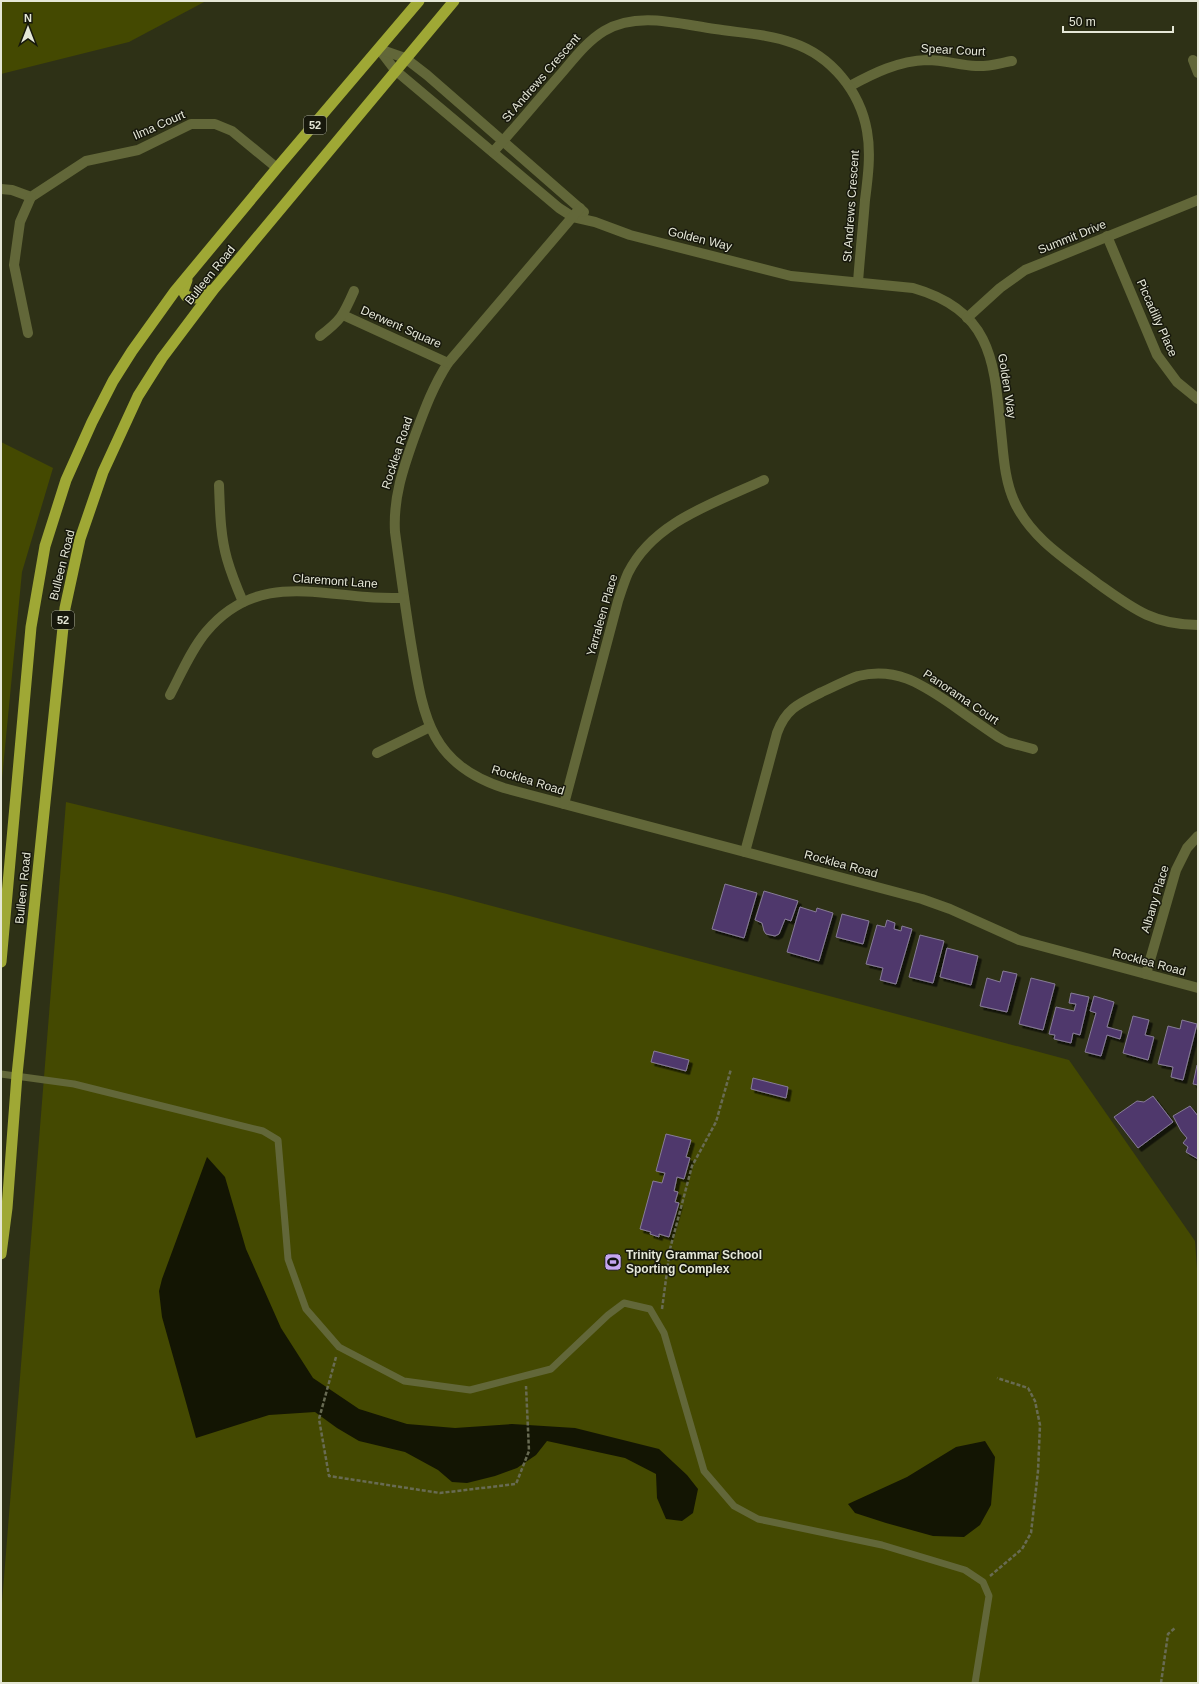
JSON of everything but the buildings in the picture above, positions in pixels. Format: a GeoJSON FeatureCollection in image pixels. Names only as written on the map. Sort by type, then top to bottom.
{"type":"FeatureCollection","features":[{"type":"Feature","properties":{"kind":"highway","name":"Bulleen Road"},"geometry":{"type":"LineString","coordinates":[[1,962],[31,627],[45,546],[66,480],[92,422],[113,382],[132,351],[190,274],[277,168],[420,1]]}},
{"type":"Feature","properties":{"kind":"highway","name":"Bulleen Road"},"geometry":{"type":"LineString","coordinates":[[1,1254],[7,1208],[17,1075],[65,608],[80,539],[103,472],[138,396],[162,358],[214,289],[454,1]]}},
{"type":"Feature","properties":{"kind":"highway"},"geometry":{"type":"LineString","coordinates":[[190,274],[183,287],[183,294],[186,296],[195,298],[214,289]]}},
{"type":"Feature","properties":{"kind":"street","name":"St Andrews Crescent"},"geometry":{"type":"LineString","coordinates":[[493,152],[586,46],[604,31],[625,22],[657,21],[767,36],[794,43],[809,50],[833,68],[850,86],[863,116],[868,146],[868,172],[858,282]]}},
{"type":"Feature","properties":{"kind":"street","name":"Golden Way"},"geometry":{"type":"LineString","coordinates":[[379,49],[406,58],[428,75],[595,222]]}},
{"type":"Feature","properties":{"kind":"street","name":"Golden Way"},"geometry":{"type":"LineString","coordinates":[[379,49],[395,70],[559,208],[573,216],[595,222],[630,235],[784,274],[808,278],[913,288],[928,292],[955,307],[977,329],[990,352],[996,380],[1006,475],[1015,504],[1030,527],[1049,547],[1136,610],[1163,622],[1198,626]]}},
{"type":"Feature","properties":{"kind":"street","name":"Spear Court"},"geometry":{"type":"LineString","coordinates":[[850,86],[884,69],[914,61],[938,60],[977,66],[1012,61]]}},
{"type":"Feature","properties":{"kind":"street"},"geometry":{"type":"LineString","coordinates":[[1193,60],[1198,73]]}},
{"type":"Feature","properties":{"kind":"street","name":"Ilma Court"},"geometry":{"type":"LineString","coordinates":[[31,197],[86,161],[138,150],[191,124],[215,124],[232,131],[277,168]]}},
{"type":"Feature","properties":{"kind":"street"},"geometry":{"type":"LineString","coordinates":[[1,189],[12,190],[31,197],[20,222],[14,265],[28,333]]}},
{"type":"Feature","properties":{"kind":"street","name":"Summit Drive"},"geometry":{"type":"LineString","coordinates":[[967,318],[1000,288],[1025,270],[1198,200]]}},
{"type":"Feature","properties":{"kind":"street","name":"Rocklea Road"},"geometry":{"type":"LineString","coordinates":[[580,208],[448,362],[433,388],[423,413],[396,496],[394,509],[395,532],[420,694],[430,728],[448,754],[460,766],[475,776],[504,788],[936,904],[1019,940],[1198,988]]}},
{"type":"Feature","properties":{"kind":"street","name":"Piccadilly Place"},"geometry":{"type":"LineString","coordinates":[[1107,236],[1157,356],[1177,382],[1198,399]]}},
{"type":"Feature","properties":{"kind":"street","name":"Derwent Square"},"geometry":{"type":"LineString","coordinates":[[320,336],[334,326],[344,315],[354,291]]}},
{"type":"Feature","properties":{"kind":"street","name":"Derwent Square"},"geometry":{"type":"LineString","coordinates":[[344,315],[448,362]]}},
{"type":"Feature","properties":{"kind":"street","name":"Yarraleen Place"},"geometry":{"type":"LineString","coordinates":[[564,804],[618,602],[624,582],[631,567],[651,541],[676,521],[764,480]]}},
{"type":"Feature","properties":{"kind":"street"},"geometry":{"type":"LineString","coordinates":[[220,485],[223,544],[243,602]]}},
{"type":"Feature","properties":{"kind":"street","name":"Claremont Lane"},"geometry":{"type":"LineString","coordinates":[[170,695],[196,646],[207,631],[218,620],[243,602],[262,594],[295,590],[368,597],[404,598]]}},
{"type":"Feature","properties":{"kind":"street","name":"Panorama Court"},"geometry":{"type":"LineString","coordinates":[[745,852],[777,733],[784,717],[797,705],[859,676],[884,674],[906,678],[928,689],[998,737],[1007,742],[1033,749]]}},
{"type":"Feature","properties":{"kind":"street"},"geometry":{"type":"LineString","coordinates":[[378,753],[430,728]]}},
{"type":"Feature","properties":{"kind":"street","name":"Albany Place"},"geometry":{"type":"LineString","coordinates":[[1146,974],[1176,870],[1187,848],[1198,836]]}},
{"type":"Feature","properties":{"kind":"lane"},"geometry":{"type":"LineString","coordinates":[[1,1074],[74,1084],[263,1131],[278,1140],[288,1259],[306,1309],[339,1346],[404,1381],[470,1390],[551,1369],[608,1315],[624,1303],[650,1308],[664,1333],[704,1471],[734,1506],[758,1519],[882,1545],[965,1570],[983,1582],[989,1596],[975,1683]]}},
{"type":"Feature","properties":{"kind":"path"},"geometry":{"type":"LineString","coordinates":[[657,1320],[662,1313],[670,1249],[692,1166],[716,1122],[731,1069]]}},
{"type":"Feature","properties":{"kind":"path"},"geometry":{"type":"LineString","coordinates":[[339,1346],[319,1419],[329,1476],[440,1493],[516,1484],[528,1451],[526,1376]]}},
{"type":"Feature","properties":{"kind":"path"},"geometry":{"type":"LineString","coordinates":[[983,1582],[1022,1549],[1031,1533],[1038,1471],[1040,1425],[1035,1400],[1028,1388],[997,1378]]}},
{"type":"Feature","properties":{"kind":"path"},"geometry":{"type":"LineString","coordinates":[[1161,1683],[1168,1634],[1175,1628]]}},
{"type":"Feature","properties":{"kind":"shaded area"},"geometry":{"type":"Polygon","coordinates":[[[1,1],[206,1],[129,42],[1,74],[1,1]]]}},
{"type":"Feature","properties":{"kind":"shaded area"},"geometry":{"type":"Polygon","coordinates":[[[1,442],[53,468],[22,572],[1,789],[1,442]]]}},
{"type":"Feature","properties":{"kind":"shaded area","name":"Trinity Grammar School Sporting Complex"},"geometry":{"type":"Polygon","coordinates":[[[66,802],[447,894],[1069,1060],[1195,1241],[1198,1282],[1198,1683],[1,1683],[1,1615],[66,802]]]}},
{"type":"Feature","properties":{"kind":"shaded area"},"geometry":{"type":"Polygon","coordinates":[[[207,1157],[225,1177],[246,1249],[281,1328],[313,1378],[359,1409],[407,1424],[455,1428],[512,1424],[575,1428],[659,1449],[687,1475],[698,1489],[693,1513],[682,1521],[666,1519],[657,1498],[656,1474],[625,1458],[547,1441],[536,1455],[517,1468],[495,1476],[467,1483],[452,1482],[438,1470],[405,1452],[359,1441],[337,1428],[315,1412],[269,1415],[196,1438],[162,1317],[159,1291],[162,1279],[207,1157]]]}},
{"type":"Feature","properties":{"kind":"shaded area"},"geometry":{"type":"Polygon","coordinates":[[[985,1441],[995,1457],[991,1505],[980,1525],[964,1537],[933,1536],[886,1523],[855,1513],[848,1504],[907,1477],[956,1447],[985,1441]]]}},
{"type":"Feature","properties":{"kind":"place","name":"Trinity Grammar School Sporting Complex"},"geometry":{"type":"Point","coordinates":[613,1262]}}]}
